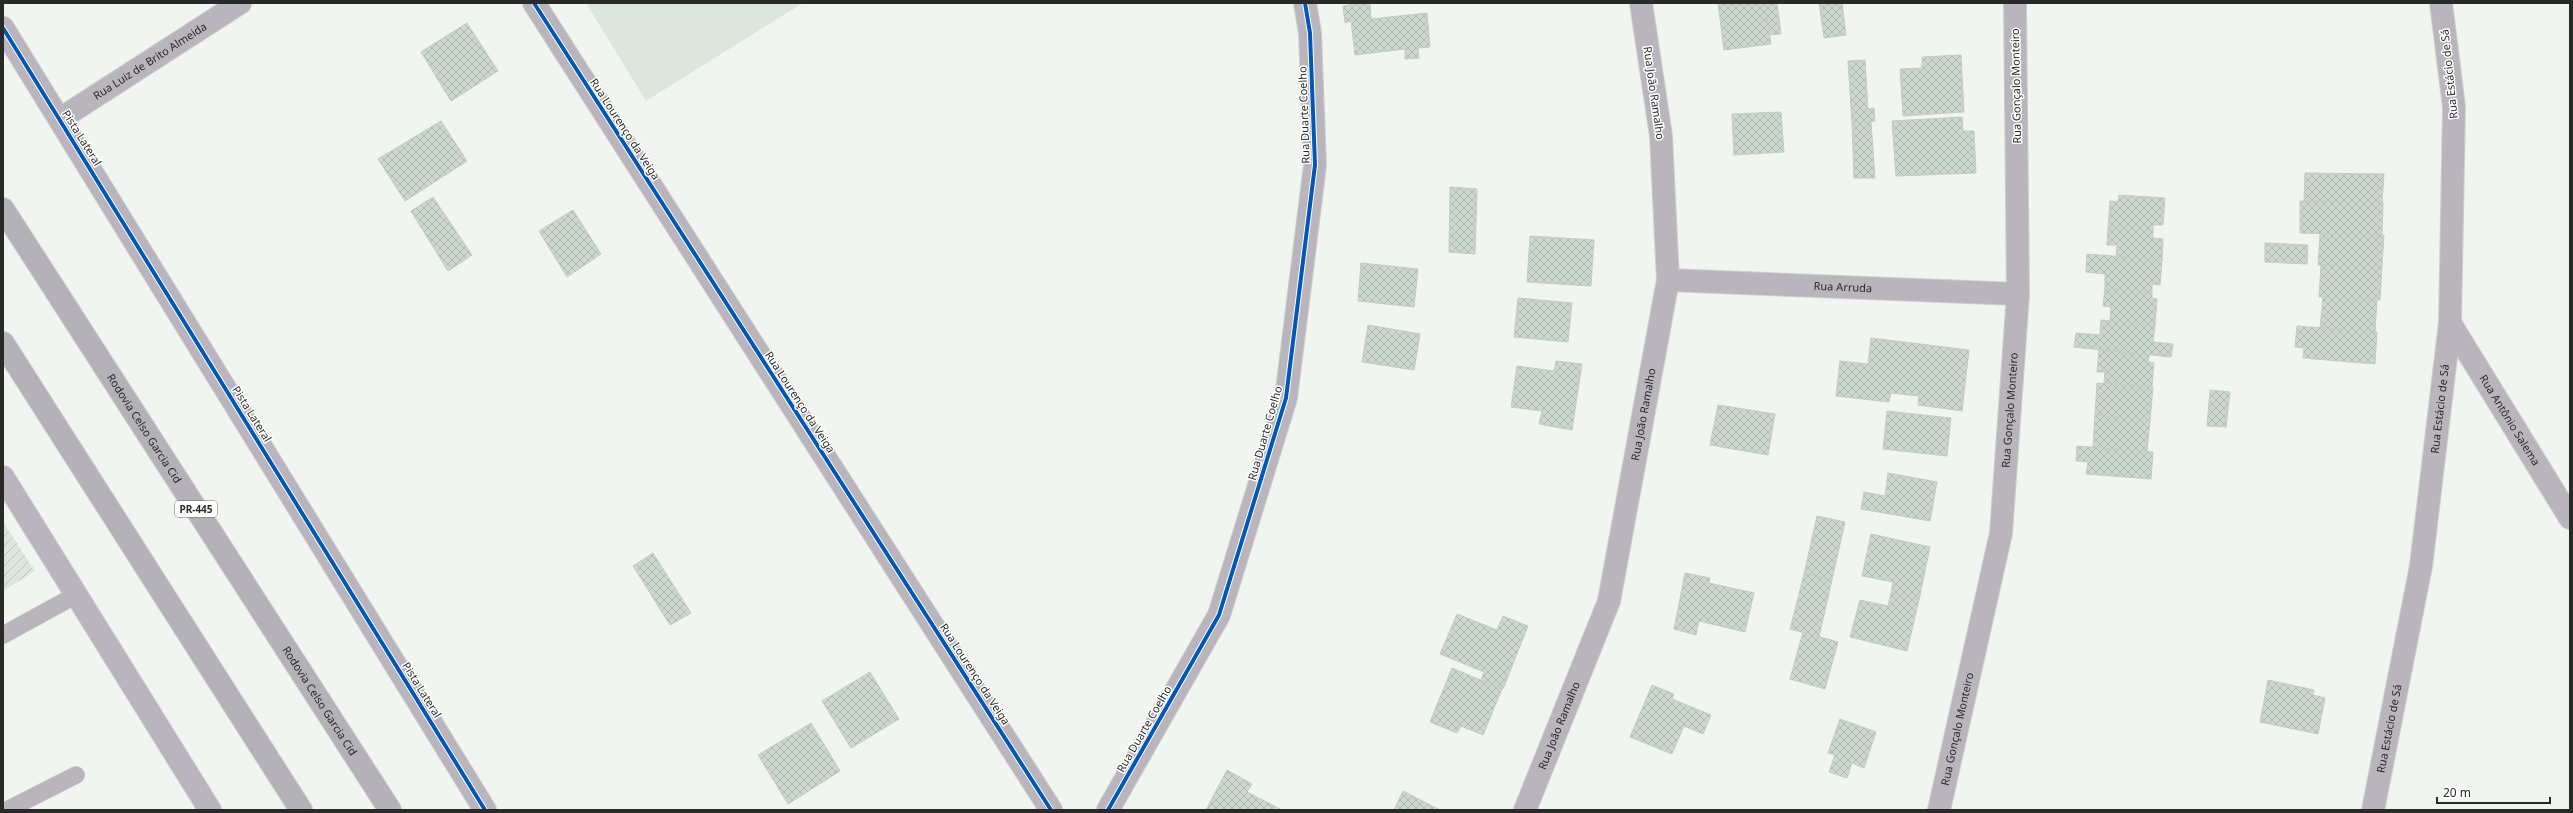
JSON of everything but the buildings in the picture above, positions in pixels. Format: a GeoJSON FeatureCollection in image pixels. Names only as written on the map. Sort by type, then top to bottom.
{"type":"FeatureCollection","features":[{"type":"Feature","properties":{"kind":"highway","name":"Rodovia Celso Garcia Cid"},"geometry":{"type":"LineString","coordinates":[[3,209],[390,810]]}},
{"type":"Feature","properties":{"kind":"highway"},"geometry":{"type":"LineString","coordinates":[[3,343],[301,810]]}},
{"type":"Feature","properties":{"kind":"street","name":"Rua Luiz de Brito Almeida"},"geometry":{"type":"LineString","coordinates":[[60,119],[240,3]]}},
{"type":"Feature","properties":{"kind":"street","name":"Rua Lourenço da Veiga"},"geometry":{"type":"LineString","coordinates":[[534,3],[1051,810]]}},
{"type":"Feature","properties":{"kind":"street","name":"Rua Duarte Coelho"},"geometry":{"type":"LineString","coordinates":[[1108,810],[1219,615],[1286,398],[1315,164],[1310,32],[1305,3]]}},
{"type":"Feature","properties":{"kind":"street","name":"Rua João Ramalho"},"geometry":{"type":"LineString","coordinates":[[1525,810],[1609,601],[1668,280],[1661,136],[1641,3]]}},
{"type":"Feature","properties":{"kind":"street","name":"Rua Gonçalo Monteiro"},"geometry":{"type":"LineString","coordinates":[[1939,810],[2001,533],[2018,294],[2015,3]]}},
{"type":"Feature","properties":{"kind":"street","name":"Rua Estácio de Sá"},"geometry":{"type":"LineString","coordinates":[[2373,810],[2421,566],[2450,323],[2454,107],[2441,3]]}},
{"type":"Feature","properties":{"kind":"street","name":"Pista Lateral"},"geometry":{"type":"LineString","coordinates":[[3,28],[485,810]]}},
{"type":"Feature","properties":{"kind":"street","name":"Rua Arruda"},"geometry":{"type":"LineString","coordinates":[[1668,280],[2018,294]]}},
{"type":"Feature","properties":{"kind":"street","name":"Rua Antônio Salema"},"geometry":{"type":"LineString","coordinates":[[2450,323],[2570,518]]}},
{"type":"Feature","properties":{"kind":"street"},"geometry":{"type":"LineString","coordinates":[[3,477],[210,810]]}},
{"type":"Feature","properties":{"kind":"lane"},"geometry":{"type":"LineString","coordinates":[[3,635],[76,595]]}},
{"type":"Feature","properties":{"kind":"lane"},"geometry":{"type":"LineString","coordinates":[[7,810],[76,775]]}},
{"type":"Feature","properties":{"kind":"shaded area"},"geometry":{"type":"Polygon","coordinates":[[[586,3],[803,3],[646,101],[586,3]]]}},
{"type":"Feature","properties":{"kind":"shaded area"},"geometry":{"type":"Polygon","coordinates":[[[3,522],[35,571],[3,591],[3,522]]]}},
{"type":"Feature","properties":{"kind":"cycle path"},"geometry":{"type":"LineString","coordinates":[[534,3],[1051,810]]}},
{"type":"Feature","properties":{"kind":"cycle path"},"geometry":{"type":"LineString","coordinates":[[1108,810],[1219,615],[1286,398],[1315,165],[1310,33],[1305,3]]}},
{"type":"Feature","properties":{"kind":"cycle path"},"geometry":{"type":"LineString","coordinates":[[3,28],[485,810]]}}]}
